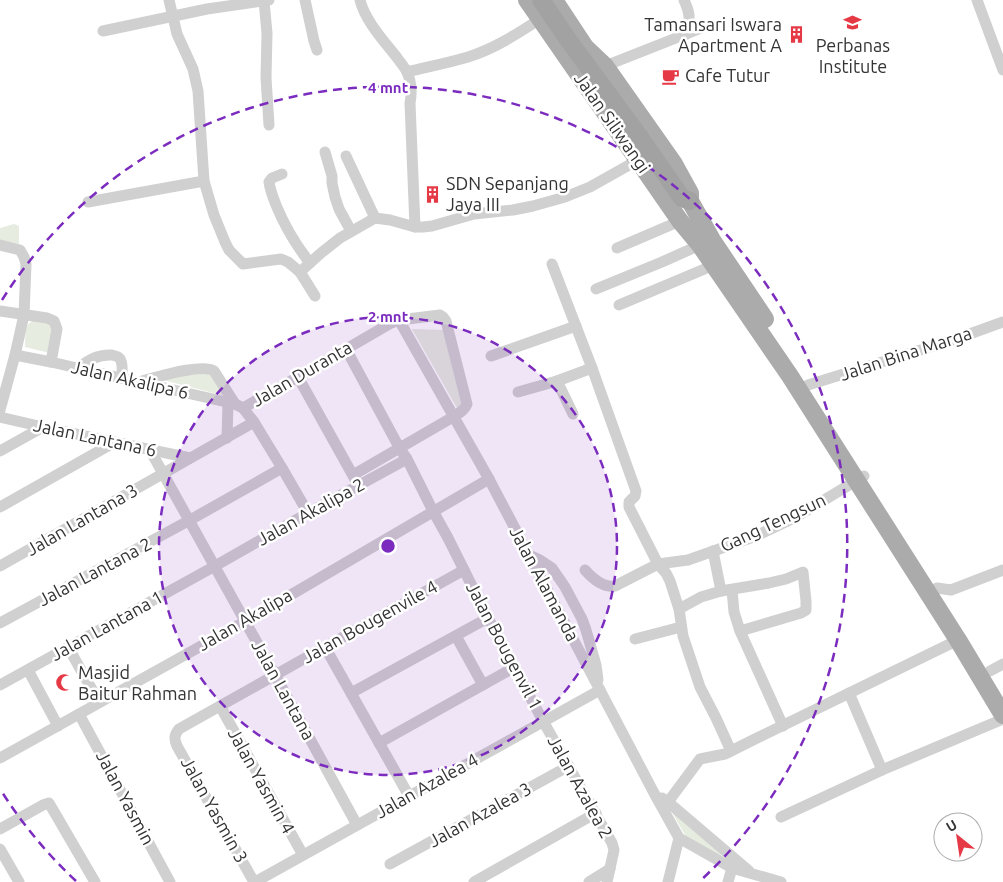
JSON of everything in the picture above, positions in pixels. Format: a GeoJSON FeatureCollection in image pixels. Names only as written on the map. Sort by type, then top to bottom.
{"type":"FeatureCollection","features":[{"type":"Feature","properties":{"kind":"highway"},"geometry":{"type":"LineString","coordinates":[[541,0],[682,198],[690,202]]}},
{"type":"Feature","properties":{"kind":"main road","name":"Jalan Siliwangi"},"geometry":{"type":"LineString","coordinates":[[527,0],[680,221],[706,242]]}},
{"type":"Feature","properties":{"kind":"main road","name":"Jalan Siliwangi"},"geometry":{"type":"LineString","coordinates":[[554,0],[585,46],[605,66],[674,164],[690,192],[690,202],[706,242]]}},
{"type":"Feature","properties":{"kind":"main road"},"geometry":{"type":"LineString","coordinates":[[706,242],[714,265],[804,388]]}},
{"type":"Feature","properties":{"kind":"main road"},"geometry":{"type":"LineString","coordinates":[[706,242],[804,388],[1003,715]]}},
{"type":"Feature","properties":{"kind":"main road"},"geometry":{"type":"LineString","coordinates":[[860,478],[996,668],[1003,692]]}},
{"type":"Feature","properties":{"kind":"street"},"geometry":{"type":"LineString","coordinates":[[169,0],[177,34],[193,70],[198,90],[204,181],[214,215],[228,250],[243,264],[281,259],[288,262],[300,272],[315,296]]}},
{"type":"Feature","properties":{"kind":"street"},"geometry":{"type":"LineString","coordinates":[[305,0],[317,50]]}},
{"type":"Feature","properties":{"kind":"street"},"geometry":{"type":"LineString","coordinates":[[360,0],[370,22],[407,72],[410,82],[412,96],[410,103],[415,227]]}},
{"type":"Feature","properties":{"kind":"street"},"geometry":{"type":"LineString","coordinates":[[684,0],[689,20],[685,27],[685,34]]}},
{"type":"Feature","properties":{"kind":"street"},"geometry":{"type":"LineString","coordinates":[[977,0],[1003,70]]}},
{"type":"Feature","properties":{"kind":"street"},"geometry":{"type":"LineString","coordinates":[[103,31],[173,15],[266,1],[268,124]]}},
{"type":"Feature","properties":{"kind":"street"},"geometry":{"type":"LineString","coordinates":[[407,72],[474,54],[517,34],[540,19]]}},
{"type":"Feature","properties":{"kind":"street"},"geometry":{"type":"LineString","coordinates":[[605,66],[704,27]]}},
{"type":"Feature","properties":{"kind":"street"},"geometry":{"type":"LineString","coordinates":[[325,152],[332,176],[335,197],[351,231]]}},
{"type":"Feature","properties":{"kind":"street"},"geometry":{"type":"LineString","coordinates":[[346,156],[375,218]]}},
{"type":"Feature","properties":{"kind":"street"},"geometry":{"type":"LineString","coordinates":[[300,272],[320,253],[351,231],[375,218],[396,221],[415,227],[432,226],[474,214],[513,210],[560,198],[590,187],[638,160]]}},
{"type":"Feature","properties":{"kind":"street"},"geometry":{"type":"LineString","coordinates":[[282,174],[272,178],[269,182],[270,189],[285,226],[310,263]]}},
{"type":"Feature","properties":{"kind":"street"},"geometry":{"type":"LineString","coordinates":[[88,202],[204,181]]}},
{"type":"Feature","properties":{"kind":"street"},"geometry":{"type":"LineString","coordinates":[[617,248],[680,221]]}},
{"type":"Feature","properties":{"kind":"street"},"geometry":{"type":"LineString","coordinates":[[596,289],[706,242]]}},
{"type":"Feature","properties":{"kind":"street"},"geometry":{"type":"LineString","coordinates":[[0,245],[20,250],[26,264],[24,314],[0,410]]}},
{"type":"Feature","properties":{"kind":"street"},"geometry":{"type":"LineString","coordinates":[[552,264],[636,491],[635,496],[629,502],[629,507],[658,564],[670,581],[683,636],[700,687],[731,751]]}},
{"type":"Feature","properties":{"kind":"street"},"geometry":{"type":"LineString","coordinates":[[619,305],[714,265]]}},
{"type":"Feature","properties":{"kind":"street"},"geometry":{"type":"LineString","coordinates":[[0,311],[47,318],[54,321],[58,329],[52,362]]}},
{"type":"Feature","properties":{"kind":"street","name":"Jalan Duranta"},"geometry":{"type":"LineString","coordinates":[[235,405],[298,377],[399,320],[440,315],[446,321],[467,404],[454,417]]}},
{"type":"Feature","properties":{"kind":"street"},"geometry":{"type":"LineString","coordinates":[[399,320],[489,479]]}},
{"type":"Feature","properties":{"kind":"street","name":"Jalan Bina Marga"},"geometry":{"type":"LineString","coordinates":[[804,388],[1003,322]]}},
{"type":"Feature","properties":{"kind":"street"},"geometry":{"type":"LineString","coordinates":[[492,356],[576,326]]}},
{"type":"Feature","properties":{"kind":"street","name":"Jalan Bougenvil 1"},"geometry":{"type":"LineString","coordinates":[[346,350],[407,460],[543,721]]}},
{"type":"Feature","properties":{"kind":"street"},"geometry":{"type":"LineString","coordinates":[[78,368],[97,356],[104,354],[116,356],[122,362],[122,378]]}},
{"type":"Feature","properties":{"kind":"street","name":"Jalan Akalipa 6"},"geometry":{"type":"LineString","coordinates":[[15,355],[141,382],[235,405]]}},
{"type":"Feature","properties":{"kind":"street"},"geometry":{"type":"LineString","coordinates":[[141,382],[200,368],[210,368],[214,371],[235,405],[254,422],[308,513]]}},
{"type":"Feature","properties":{"kind":"street"},"geometry":{"type":"LineString","coordinates":[[518,392],[557,381],[592,368]]}},
{"type":"Feature","properties":{"kind":"street"},"geometry":{"type":"LineString","coordinates":[[298,377],[358,486]]}},
{"type":"Feature","properties":{"kind":"street"},"geometry":{"type":"LineString","coordinates":[[557,381],[573,414]]}},
{"type":"Feature","properties":{"kind":"street"},"geometry":{"type":"LineString","coordinates":[[227,438],[235,405]]}},
{"type":"Feature","properties":{"kind":"street","name":"Jalan Lantana 6"},"geometry":{"type":"LineString","coordinates":[[0,417],[43,428],[190,458]]}},
{"type":"Feature","properties":{"kind":"street"},"geometry":{"type":"LineString","coordinates":[[352,475],[454,417]]}},
{"type":"Feature","properties":{"kind":"street"},"geometry":{"type":"LineString","coordinates":[[19,421],[22,439]]}},
{"type":"Feature","properties":{"kind":"street","name":"Jalan Lantana 3"},"geometry":{"type":"LineString","coordinates":[[0,566],[254,422]]}},
{"type":"Feature","properties":{"kind":"street"},"geometry":{"type":"LineString","coordinates":[[0,451],[43,428]]}},
{"type":"Feature","properties":{"kind":"street"},"geometry":{"type":"LineString","coordinates":[[86,436],[87,458]]}},
{"type":"Feature","properties":{"kind":"street"},"geometry":{"type":"LineString","coordinates":[[0,507],[115,442]]}},
{"type":"Feature","properties":{"kind":"street","name":"Jalan Lantana"},"geometry":{"type":"LineString","coordinates":[[150,450],[357,825]]}},
{"type":"Feature","properties":{"kind":"street","name":"Jalan Akalipa 2"},"geometry":{"type":"LineString","coordinates":[[215,566],[407,460]]}},
{"type":"Feature","properties":{"kind":"street","name":"Jalan Lantana 2"},"geometry":{"type":"LineString","coordinates":[[0,623],[282,468]]}},
{"type":"Feature","properties":{"kind":"street","name":"Gang Tengsun"},"geometry":{"type":"LineString","coordinates":[[658,564],[688,560],[756,536],[796,517],[860,478]]}},
{"type":"Feature","properties":{"kind":"street","name":"Jalan Akalipa"},"geometry":{"type":"LineString","coordinates":[[0,758],[246,621],[489,479]]}},
{"type":"Feature","properties":{"kind":"street","name":"Jalan Alamanda"},"geometry":{"type":"LineString","coordinates":[[489,479],[679,838]]}},
{"type":"Feature","properties":{"kind":"street"},"geometry":{"type":"LineString","coordinates":[[713,552],[740,631],[783,726]]}},
{"type":"Feature","properties":{"kind":"street"},"geometry":{"type":"LineString","coordinates":[[529,555],[552,568],[582,618],[596,665],[600,690]]}},
{"type":"Feature","properties":{"kind":"street"},"geometry":{"type":"LineString","coordinates":[[585,570],[597,581],[608,586],[616,586],[658,564]]}},
{"type":"Feature","properties":{"kind":"street","name":"Jalan Lantana 1"},"geometry":{"type":"LineString","coordinates":[[0,685],[215,566]]}},
{"type":"Feature","properties":{"kind":"street","name":"Jalan Bougenvile 4"},"geometry":{"type":"LineString","coordinates":[[175,738],[179,729],[464,570]]}},
{"type":"Feature","properties":{"kind":"street"},"geometry":{"type":"LineString","coordinates":[[937,588],[951,590],[1003,570]]}},
{"type":"Feature","properties":{"kind":"street"},"geometry":{"type":"LineString","coordinates":[[678,609],[701,597],[770,584],[802,572],[806,610],[740,631]]}},
{"type":"Feature","properties":{"kind":"street"},"geometry":{"type":"LineString","coordinates":[[351,692],[488,618]]}},
{"type":"Feature","properties":{"kind":"street"},"geometry":{"type":"LineString","coordinates":[[635,639],[681,627]]}},
{"type":"Feature","properties":{"kind":"street"},"geometry":{"type":"LineString","coordinates":[[456,636],[482,685]]}},
{"type":"Feature","properties":{"kind":"street"},"geometry":{"type":"LineString","coordinates":[[668,802],[700,759],[731,751],[958,640]]}},
{"type":"Feature","properties":{"kind":"street"},"geometry":{"type":"LineString","coordinates":[[325,646],[409,796]]}},
{"type":"Feature","properties":{"kind":"street"},"geometry":{"type":"LineString","coordinates":[[68,647],[99,702]]}},
{"type":"Feature","properties":{"kind":"street"},"geometry":{"type":"LineString","coordinates":[[379,743],[515,667]]}},
{"type":"Feature","properties":{"kind":"street"},"geometry":{"type":"LineString","coordinates":[[28,670],[58,726]]}},
{"type":"Feature","properties":{"kind":"street","name":"Jalan Azalea 4"},"geometry":{"type":"LineString","coordinates":[[255,882],[600,690]]}},
{"type":"Feature","properties":{"kind":"street"},"geometry":{"type":"LineString","coordinates":[[849,693],[882,770]]}},
{"type":"Feature","properties":{"kind":"street","name":"Jalan Yasmin 4"},"geometry":{"type":"LineString","coordinates":[[220,706],[303,856]]}},
{"type":"Feature","properties":{"kind":"street","name":"Jalan Yasmin"},"geometry":{"type":"LineString","coordinates":[[79,714],[170,882]]}},
{"type":"Feature","properties":{"kind":"street"},"geometry":{"type":"LineString","coordinates":[[781,817],[882,770],[1003,720]]}},
{"type":"Feature","properties":{"kind":"street","name":"Jalan Azalea 2"},"geometry":{"type":"LineString","coordinates":[[543,721],[612,843],[614,850],[607,882]]}},
{"type":"Feature","properties":{"kind":"street","name":"Jalan Yasmin 3"},"geometry":{"type":"LineString","coordinates":[[175,738],[177,746],[255,882]]}},
{"type":"Feature","properties":{"kind":"street","name":"Jalan Azalea 3"},"geometry":{"type":"LineString","coordinates":[[390,864],[569,766]]}},
{"type":"Feature","properties":{"kind":"street"},"geometry":{"type":"LineString","coordinates":[[654,793],[668,802],[752,874]]}},
{"type":"Feature","properties":{"kind":"street"},"geometry":{"type":"LineString","coordinates":[[0,829],[43,804],[50,804],[95,882]]}},
{"type":"Feature","properties":{"kind":"street"},"geometry":{"type":"LineString","coordinates":[[477,880],[596,813]]}},
{"type":"Feature","properties":{"kind":"street"},"geometry":{"type":"LineString","coordinates":[[668,882],[679,838],[732,868],[780,882]]}},
{"type":"Feature","properties":{"kind":"street"},"geometry":{"type":"LineString","coordinates":[[0,848],[19,882]]}},
{"type":"Feature","properties":{"kind":"street"},"geometry":{"type":"LineString","coordinates":[[728,882],[732,868]]}},
{"type":"Feature","properties":{"kind":"street"},"geometry":{"type":"LineString","coordinates":[[589,882],[610,869]]}},
{"type":"Feature","properties":{"kind":"shaded area"},"geometry":{"type":"Polygon","coordinates":[[[14,224],[19,226],[19,244],[0,240],[0,228],[14,224]]]}},
{"type":"Feature","properties":{"kind":"shaded area"},"geometry":{"type":"Polygon","coordinates":[[[36,319],[51,321],[54,354],[25,347],[27,327],[36,319]]]}},
{"type":"Feature","properties":{"kind":"shaded area"},"geometry":{"type":"Polygon","coordinates":[[[412,329],[445,330],[466,404],[457,408],[412,329]]]}},
{"type":"Feature","properties":{"kind":"shaded area"},"geometry":{"type":"Polygon","coordinates":[[[207,369],[225,396],[159,379],[207,369]]]}},
{"type":"Feature","properties":{"kind":"shaded area"},"geometry":{"type":"Polygon","coordinates":[[[669,807],[733,860],[700,847],[685,835],[669,807]]]}},
{"type":"Feature","properties":{"kind":"place","name":"Perbanas Institute"},"geometry":{"type":"Point","coordinates":[853,23]}},
{"type":"Feature","properties":{"kind":"place","name":"Tamansari Iswara Apartment A"},"geometry":{"type":"Point","coordinates":[796,35]}},
{"type":"Feature","properties":{"kind":"place","name":"Cafe Tutur"},"geometry":{"type":"Point","coordinates":[671,76]}},
{"type":"Feature","properties":{"kind":"place","name":"SDN Sepanjang Jaya III"},"geometry":{"type":"Point","coordinates":[432,194]}},
{"type":"Feature","properties":{"kind":"place","name":"Masjid Baitur Rahman"},"geometry":{"type":"Point","coordinates":[64,683]}}]}
